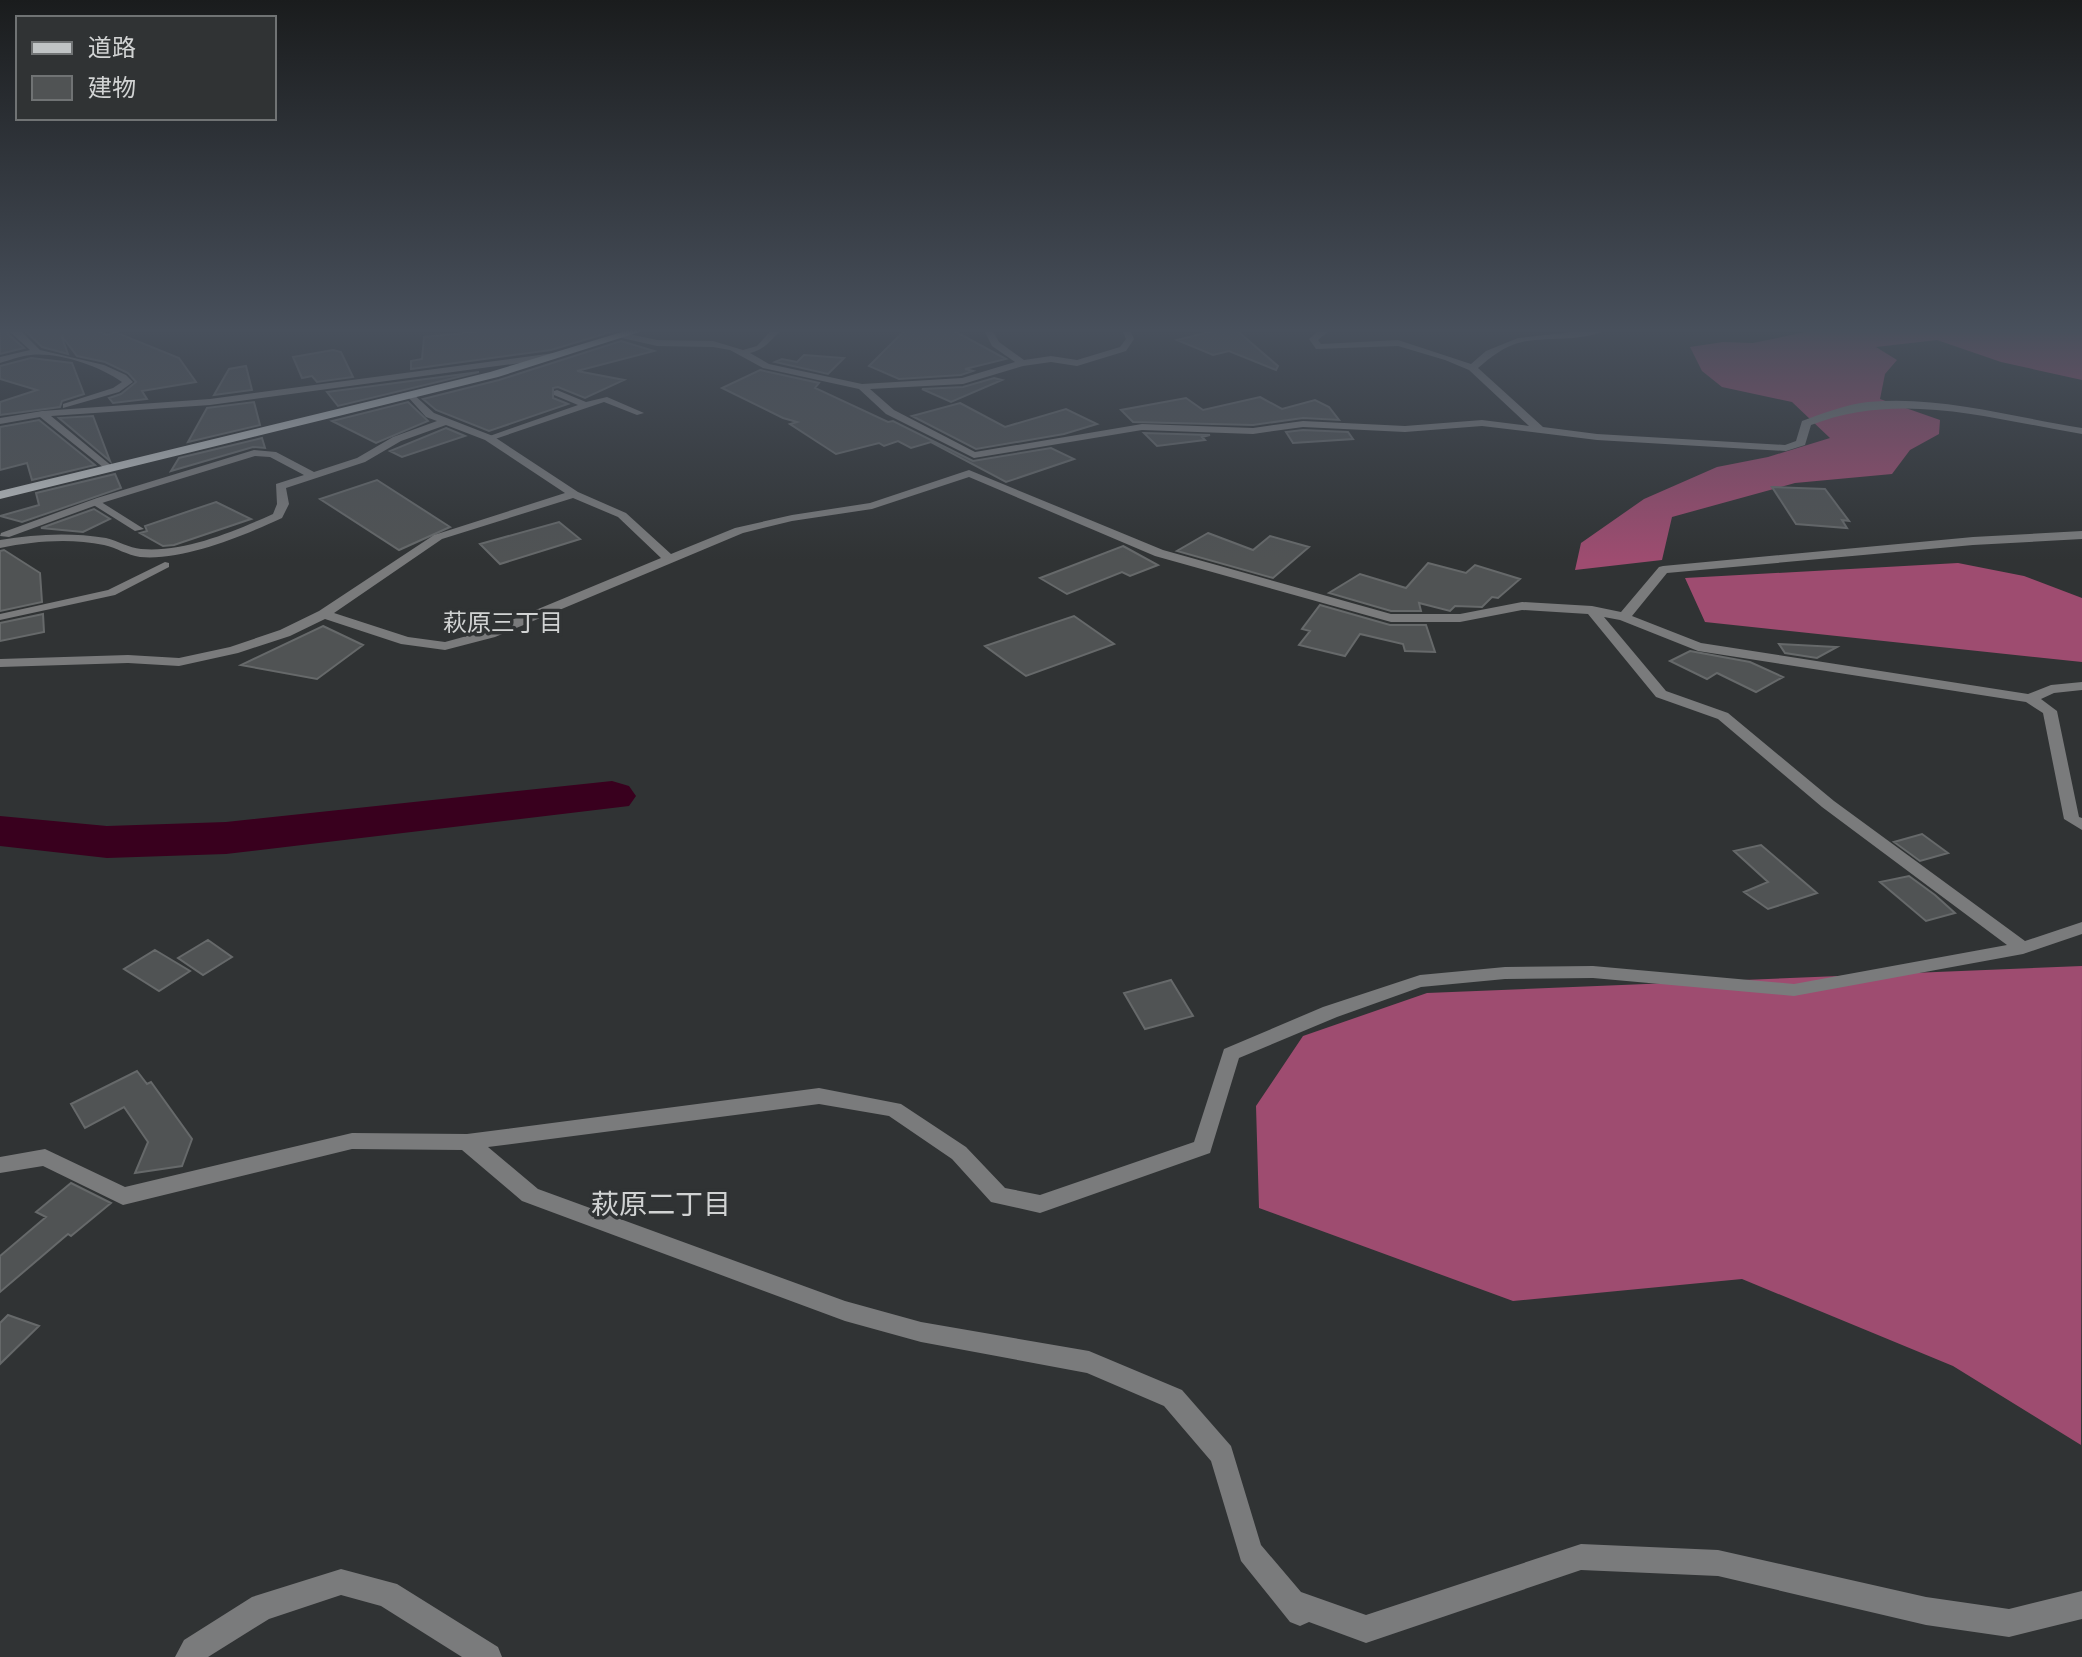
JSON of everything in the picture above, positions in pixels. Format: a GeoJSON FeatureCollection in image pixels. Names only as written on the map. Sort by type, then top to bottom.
{"type":"FeatureCollection","features":[{"type":"Feature","properties":{"kind":"main road"},"geometry":{"type":"LineString","coordinates":[[0,495],[369,405]]}},
{"type":"Feature","properties":{"kind":"street"},"geometry":{"type":"LineString","coordinates":[[42,414],[69,405]]}},
{"type":"Feature","properties":{"kind":"street"},"geometry":{"type":"LineString","coordinates":[[0,421],[42,414],[163,405]]}},
{"type":"Feature","properties":{"kind":"street"},"geometry":{"type":"LineString","coordinates":[[421,405],[430,415],[489,438],[574,494],[622,515],[669,559]]}},
{"type":"Feature","properties":{"kind":"street"},"geometry":{"type":"LineString","coordinates":[[883,405],[974,455],[1142,427],[1253,431],[1303,424],[1405,429],[1482,423],[1597,437],[1786,448],[1801,443],[1806,423],[1841,409],[1874,405]]}},
{"type":"Feature","properties":{"kind":"street"},"geometry":{"type":"LineString","coordinates":[[1513,405],[1540,430]]}},
{"type":"Feature","properties":{"kind":"street"},"geometry":{"type":"LineString","coordinates":[[1881,405],[1973,413],[2082,431]]}},
{"type":"Feature","properties":{"kind":"street"},"geometry":{"type":"LineString","coordinates":[[42,414],[109,469]]}},
{"type":"Feature","properties":{"kind":"street"},"geometry":{"type":"LineString","coordinates":[[0,544],[47,537],[112,544],[139,553],[160,552],[221,538],[278,516],[283,504],[280,486],[361,460],[397,439],[447,421]]}},
{"type":"Feature","properties":{"kind":"street"},"geometry":{"type":"LineString","coordinates":[[0,537],[95,502],[266,451],[310,474]]}},
{"type":"Feature","properties":{"kind":"street"},"geometry":{"type":"LineString","coordinates":[[969,473],[974,455]]}},
{"type":"Feature","properties":{"kind":"street"},"geometry":{"type":"LineString","coordinates":[[324,614],[406,641],[445,646],[490,634],[739,530],[872,506],[969,473],[1159,553],[1391,618],[1460,618],[1522,606],[1592,610],[1624,617],[1698,647],[2030,698],[2050,711],[2072,819],[2082,825]]}},
{"type":"Feature","properties":{"kind":"street"},"geometry":{"type":"LineString","coordinates":[[0,663],[128,659],[179,662],[285,633],[324,614],[438,537],[574,494]]}},
{"type":"Feature","properties":{"kind":"street"},"geometry":{"type":"LineString","coordinates":[[1624,617],[1663,570],[1973,541],[2082,535]]}},
{"type":"Feature","properties":{"kind":"street"},"geometry":{"type":"LineString","coordinates":[[1592,610],[1661,694],[1723,716],[1828,804],[2023,948]]}},
{"type":"Feature","properties":{"kind":"street"},"geometry":{"type":"LineString","coordinates":[[2030,698],[2051,689],[2082,686]]}},
{"type":"Feature","properties":{"kind":"street"},"geometry":{"type":"LineString","coordinates":[[0,1165],[45,1157],[123,1196],[352,1141],[467,1142],[819,1096],[894,1109],[959,1153],[999,1196],[1040,1204],[1203,1147],[1231,1054],[1330,1012],[1420,981],[1505,973],[1593,972],[1794,990],[2023,948],[2082,928]]}},
{"type":"Feature","properties":{"kind":"street"},"geometry":{"type":"LineString","coordinates":[[467,1142],[530,1195],[845,1311],[921,1332],[1089,1362],[1173,1398],[1222,1455],[1250,1552],[1300,1612],[1300,1605],[1366,1629],[1581,1557],[1718,1563],[1926,1611],[2009,1623],[2082,1605]]}},
{"type":"Feature","properties":{"kind":"street"},"geometry":{"type":"LineString","coordinates":[[189,1657],[194,1650],[262,1607],[341,1582],[387,1594],[488,1657]]}},
{"type":"Feature","properties":{"kind":"lane"},"geometry":{"type":"LineString","coordinates":[[489,438],[585,405]]}},
{"type":"Feature","properties":{"kind":"lane"},"geometry":{"type":"LineString","coordinates":[[620,405],[640,413]]}},
{"type":"Feature","properties":{"kind":"lane"},"geometry":{"type":"LineString","coordinates":[[95,502],[139,529]]}},
{"type":"Feature","properties":{"kind":"lane"},"geometry":{"type":"LineString","coordinates":[[0,617],[111,593],[165,565]]}},
{"type":"Feature","properties":{"kind":"shaded area"},"geometry":{"type":"Polygon","coordinates":[[[1796,405],[1898,405],[1940,420],[1939,434],[1910,450],[1892,474],[1795,483],[1672,517],[1662,560],[1575,570],[1581,543],[1644,499],[1717,467],[1768,457],[1830,438],[1796,405]]]}},
{"type":"Feature","properties":{"kind":"shaded area"},"geometry":{"type":"Polygon","coordinates":[[[1958,563],[2024,576],[2082,598],[2082,662],[1705,622],[1685,578],[1958,563]]]}},
{"type":"Feature","properties":{"kind":"shaded area"},"geometry":{"type":"Polygon","coordinates":[[[2082,966],[2081,1445],[1953,1366],[1742,1279],[1513,1301],[1259,1208],[1256,1106],[1303,1036],[1427,993],[2082,966]]]}},
{"type":"Feature","properties":{"kind":"building"},"geometry":{"type":"Polygon","coordinates":[[[0,405],[61,405],[60,407],[0,415],[0,405]]]}},
{"type":"Feature","properties":{"kind":"building"},"geometry":{"type":"Polygon","coordinates":[[[255,405],[260,425],[188,442],[207,408],[255,405]]]}},
{"type":"Feature","properties":{"kind":"building"},"geometry":{"type":"Polygon","coordinates":[[[395,405],[412,405],[428,421],[376,443],[332,421],[395,405]]]}},
{"type":"Feature","properties":{"kind":"building"},"geometry":{"type":"Polygon","coordinates":[[[430,405],[564,405],[489,431],[430,405]]]}},
{"type":"Feature","properties":{"kind":"building"},"geometry":{"type":"Polygon","coordinates":[[[757,405],[852,405],[888,422],[893,421],[973,461],[1051,448],[1074,459],[1006,482],[931,442],[911,448],[898,441],[884,446],[879,443],[836,454],[790,424],[797,422],[757,405]]]}},
{"type":"Feature","properties":{"kind":"building"},"geometry":{"type":"Polygon","coordinates":[[[951,405],[964,405],[1005,427],[1066,409],[1097,424],[1064,434],[976,449],[912,416],[951,405]]]}},
{"type":"Feature","properties":{"kind":"building"},"geometry":{"type":"Polygon","coordinates":[[[1146,405],[1196,405],[1203,410],[1223,405],[1275,405],[1282,409],[1295,405],[1326,405],[1339,420],[1303,418],[1253,425],[1133,422],[1121,410],[1146,405]]]}},
{"type":"Feature","properties":{"kind":"building"},"geometry":{"type":"Polygon","coordinates":[[[93,416],[110,461],[59,418],[93,416]]]}},
{"type":"Feature","properties":{"kind":"building"},"geometry":{"type":"Polygon","coordinates":[[[39,420],[95,465],[32,480],[27,463],[0,470],[0,427],[39,420]]]}},
{"type":"Feature","properties":{"kind":"building"},"geometry":{"type":"Polygon","coordinates":[[[446,428],[465,436],[402,457],[390,451],[446,428]]]}},
{"type":"Feature","properties":{"kind":"building"},"geometry":{"type":"Polygon","coordinates":[[[1286,432],[1348,432],[1353,439],[1293,443],[1286,432]]]}},
{"type":"Feature","properties":{"kind":"building"},"geometry":{"type":"Polygon","coordinates":[[[1144,433],[1210,435],[1202,437],[1205,440],[1157,446],[1144,433]]]}},
{"type":"Feature","properties":{"kind":"building"},"geometry":{"type":"Polygon","coordinates":[[[262,438],[265,448],[253,447],[171,471],[179,458],[262,438]]]}},
{"type":"Feature","properties":{"kind":"building"},"geometry":{"type":"Polygon","coordinates":[[[115,474],[121,488],[22,522],[0,516],[39,505],[36,493],[115,474]]]}},
{"type":"Feature","properties":{"kind":"building"},"geometry":{"type":"Polygon","coordinates":[[[377,480],[450,527],[399,550],[320,499],[377,480]]]}},
{"type":"Feature","properties":{"kind":"building"},"geometry":{"type":"Polygon","coordinates":[[[1772,487],[1825,489],[1849,521],[1842,520],[1847,528],[1796,524],[1772,487]]]}},
{"type":"Feature","properties":{"kind":"building"},"geometry":{"type":"Polygon","coordinates":[[[216,502],[251,519],[174,545],[163,546],[140,533],[147,531],[145,526],[216,502]]]}},
{"type":"Feature","properties":{"kind":"building"},"geometry":{"type":"Polygon","coordinates":[[[94,509],[110,519],[83,532],[41,528],[94,509]]]}},
{"type":"Feature","properties":{"kind":"building"},"geometry":{"type":"Polygon","coordinates":[[[559,522],[580,539],[500,564],[480,544],[559,522]]]}},
{"type":"Feature","properties":{"kind":"building"},"geometry":{"type":"Polygon","coordinates":[[[1208,533],[1253,550],[1270,536],[1309,547],[1273,578],[1177,551],[1208,533]]]}},
{"type":"Feature","properties":{"kind":"building"},"geometry":{"type":"Polygon","coordinates":[[[1123,546],[1158,565],[1130,576],[1122,572],[1067,594],[1040,578],[1123,546]]]}},
{"type":"Feature","properties":{"kind":"building"},"geometry":{"type":"Polygon","coordinates":[[[4,550],[40,573],[42,602],[0,611],[0,551],[4,550]]]}},
{"type":"Feature","properties":{"kind":"building"},"geometry":{"type":"Polygon","coordinates":[[[1428,563],[1466,573],[1475,565],[1520,579],[1482,607],[1455,606],[1450,611],[1419,603],[1421,611],[1391,611],[1329,593],[1360,574],[1406,588],[1428,563]]]}},
{"type":"Feature","properties":{"kind":"building"},"geometry":{"type":"Polygon","coordinates":[[[1320,605],[1390,625],[1426,625],[1435,652],[1405,651],[1403,644],[1360,634],[1345,656],[1299,645],[1310,631],[1302,629],[1320,605]]]}},
{"type":"Feature","properties":{"kind":"building"},"geometry":{"type":"Polygon","coordinates":[[[43,614],[44,632],[0,641],[0,623],[43,614]]]}},
{"type":"Feature","properties":{"kind":"building"},"geometry":{"type":"Polygon","coordinates":[[[1074,616],[1114,644],[1026,676],[985,646],[1074,616]]]}},
{"type":"Feature","properties":{"kind":"building"},"geometry":{"type":"Polygon","coordinates":[[[323,626],[363,645],[317,679],[241,665],[323,626]]]}},
{"type":"Feature","properties":{"kind":"building"},"geometry":{"type":"Polygon","coordinates":[[[1779,644],[1837,647],[1817,658],[1785,653],[1779,644]]]}},
{"type":"Feature","properties":{"kind":"building"},"geometry":{"type":"Polygon","coordinates":[[[1690,651],[1750,662],[1783,677],[1756,692],[1717,673],[1707,679],[1670,661],[1690,651]]]}},
{"type":"Feature","properties":{"kind":"building"},"geometry":{"type":"Polygon","coordinates":[[[1922,834],[1948,853],[1920,861],[1894,842],[1922,834]]]}},
{"type":"Feature","properties":{"kind":"building"},"geometry":{"type":"Polygon","coordinates":[[[1761,845],[1817,893],[1768,909],[1744,892],[1768,882],[1734,851],[1761,845]]]}},
{"type":"Feature","properties":{"kind":"building"},"geometry":{"type":"Polygon","coordinates":[[[1909,876],[1955,913],[1926,921],[1880,882],[1909,876]]]}},
{"type":"Feature","properties":{"kind":"building"},"geometry":{"type":"Polygon","coordinates":[[[208,940],[232,957],[203,975],[178,958],[208,940]]]}},
{"type":"Feature","properties":{"kind":"building"},"geometry":{"type":"Polygon","coordinates":[[[155,950],[190,971],[159,991],[124,969],[155,950]]]}},
{"type":"Feature","properties":{"kind":"building"},"geometry":{"type":"Polygon","coordinates":[[[1171,980],[1193,1016],[1145,1029],[1124,993],[1171,980]]]}},
{"type":"Feature","properties":{"kind":"building"},"geometry":{"type":"Polygon","coordinates":[[[137,1071],[147,1084],[151,1082],[192,1139],[182,1166],[135,1173],[148,1142],[124,1107],[85,1128],[71,1104],[137,1071]]]}},
{"type":"Feature","properties":{"kind":"building"},"geometry":{"type":"Polygon","coordinates":[[[71,1183],[111,1203],[71,1236],[68,1234],[0,1292],[0,1256],[46,1217],[36,1212],[71,1183]]]}},
{"type":"Feature","properties":{"kind":"building"},"geometry":{"type":"Polygon","coordinates":[[[8,1315],[39,1326],[0,1364],[0,1323],[8,1315]]]}},
{"type":"Feature","properties":{"kind":"waterway"},"geometry":{"type":"LineString","coordinates":[[0,831],[107,842],[226,838],[612,796]]}},
{"type":"Feature","properties":{"kind":"district","name":"萩原三丁目"},"geometry":{"type":"Point","coordinates":[503,623]}},
{"type":"Feature","properties":{"kind":"district","name":"萩原二丁目"},"geometry":{"type":"Point","coordinates":[661,1204]}}]}
